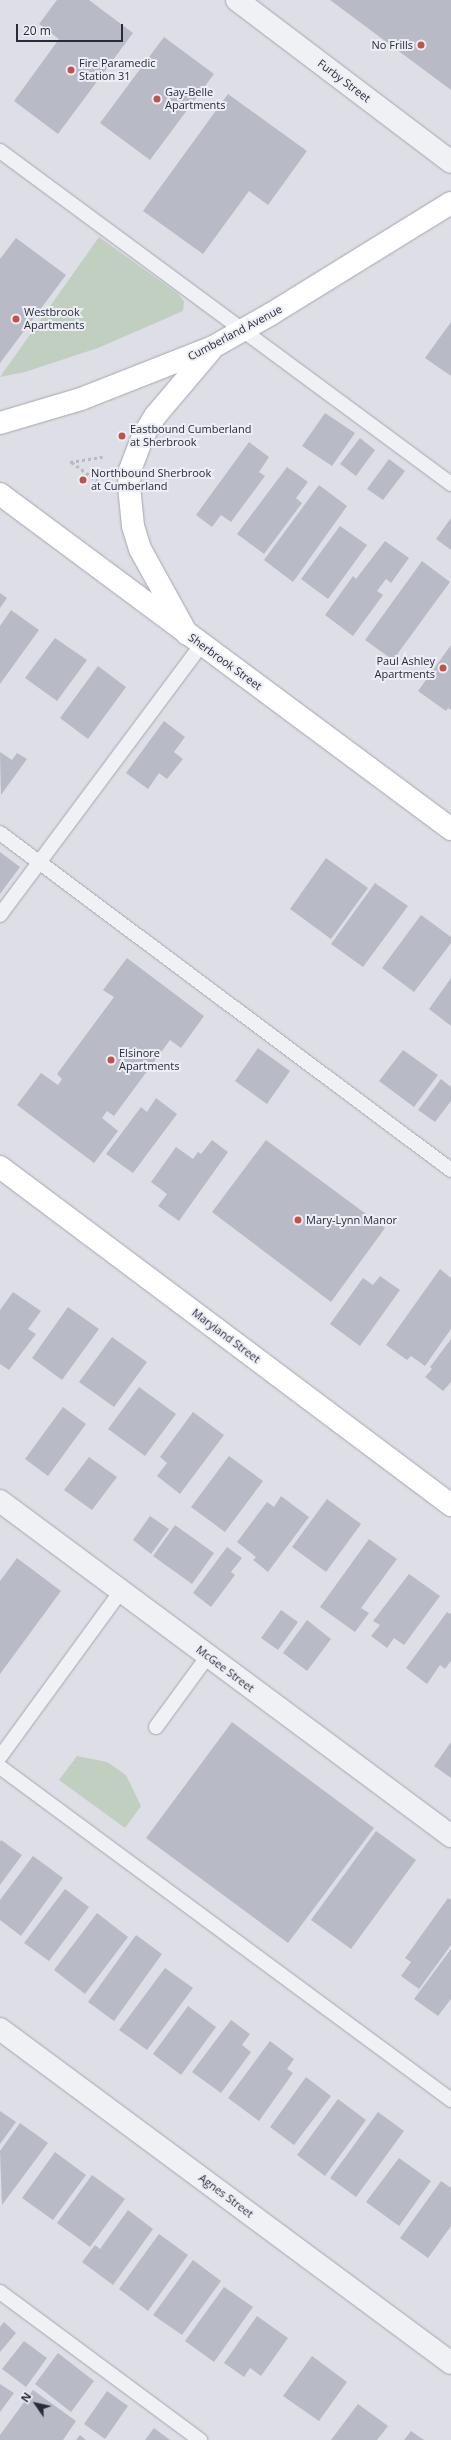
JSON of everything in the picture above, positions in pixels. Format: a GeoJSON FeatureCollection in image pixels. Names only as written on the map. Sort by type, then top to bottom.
{"type":"FeatureCollection","features":[{"type":"Feature","properties":{"kind":"main road","name":"Cumberland Avenue"},"geometry":{"type":"LineString","coordinates":[[0,423],[101,392],[213,347],[244,330],[451,203]]}},
{"type":"Feature","properties":{"kind":"main road"},"geometry":{"type":"LineString","coordinates":[[194,640],[140,549],[129,504],[130,470],[144,434],[156,415],[213,347]]}},
{"type":"Feature","properties":{"kind":"main road","name":"Sherbrook Street"},"geometry":{"type":"LineString","coordinates":[[0,494],[194,640],[451,829]]}},
{"type":"Feature","properties":{"kind":"main road","name":"Maryland Street"},"geometry":{"type":"LineString","coordinates":[[0,1167],[451,1505]]}},
{"type":"Feature","properties":{"kind":"street","name":"Furby Street"},"geometry":{"type":"LineString","coordinates":[[237,0],[451,162]]}},
{"type":"Feature","properties":{"kind":"street","name":"McGee Street"},"geometry":{"type":"LineString","coordinates":[[0,1501],[451,1836]]}},
{"type":"Feature","properties":{"kind":"street","name":"Agnes Street"},"geometry":{"type":"LineString","coordinates":[[0,2029],[451,2363]]}},
{"type":"Feature","properties":{"kind":"lane"},"geometry":{"type":"LineString","coordinates":[[0,151],[451,484]]}},
{"type":"Feature","properties":{"kind":"lane"},"geometry":{"type":"LineString","coordinates":[[0,915],[39,862],[194,640]]}},
{"type":"Feature","properties":{"kind":"lane"},"geometry":{"type":"LineString","coordinates":[[0,833],[451,1170]]}},
{"type":"Feature","properties":{"kind":"lane"},"geometry":{"type":"LineString","coordinates":[[0,1757],[121,1591]]}},
{"type":"Feature","properties":{"kind":"lane"},"geometry":{"type":"LineString","coordinates":[[156,1727],[208,1656]]}},
{"type":"Feature","properties":{"kind":"lane"},"geometry":{"type":"LineString","coordinates":[[0,1767],[451,2100]]}},
{"type":"Feature","properties":{"kind":"lane"},"geometry":{"type":"LineString","coordinates":[[0,2292],[200,2440]]}},
{"type":"Feature","properties":{"kind":"green space"},"geometry":{"type":"Polygon","coordinates":[[[99,237],[177,293],[184,301],[183,311],[98,348],[25,372],[0,377],[99,237]]]}},
{"type":"Feature","properties":{"kind":"green space"},"geometry":{"type":"Polygon","coordinates":[[[77,1756],[107,1762],[126,1775],[141,1806],[125,1828],[59,1780],[77,1756]]]}},
{"type":"Feature","properties":{"kind":"building","name":"Fire Paramedic Station 31"},"geometry":{"type":"Polygon","coordinates":[[[57,0],[89,0],[133,33],[58,134],[14,101],[59,39],[39,24],[57,0]]]}},
{"type":"Feature","properties":{"kind":"building","name":"No Frills"},"geometry":{"type":"Polygon","coordinates":[[[330,0],[451,0],[451,90],[330,0]]]}},
{"type":"Feature","properties":{"kind":"building","name":"Gay-Belle Apartments"},"geometry":{"type":"Polygon","coordinates":[[[164,37],[214,74],[150,160],[100,123],[164,37]]]}},
{"type":"Feature","properties":{"kind":"building"},"geometry":{"type":"Polygon","coordinates":[[[228,94],[307,151],[268,205],[249,191],[203,254],[143,211],[228,94]]]}},
{"type":"Feature","properties":{"kind":"building","name":"Westbrook Apartments"},"geometry":{"type":"Polygon","coordinates":[[[16,238],[66,275],[0,363],[0,259],[16,238]]]}},
{"type":"Feature","properties":{"kind":"building"},"geometry":{"type":"Polygon","coordinates":[[[451,322],[451,376],[425,358],[451,322]]]}},
{"type":"Feature","properties":{"kind":"building"},"geometry":{"type":"Polygon","coordinates":[[[325,413],[355,433],[332,466],[302,446],[325,413]]]}},
{"type":"Feature","properties":{"kind":"building"},"geometry":{"type":"Polygon","coordinates":[[[360,438],[375,450],[356,476],[340,464],[360,438]]]}},
{"type":"Feature","properties":{"kind":"building"},"geometry":{"type":"Polygon","coordinates":[[[249,442],[269,457],[259,472],[265,476],[231,522],[221,515],[212,527],[196,515],[249,442]]]}},
{"type":"Feature","properties":{"kind":"building"},"geometry":{"type":"Polygon","coordinates":[[[389,459],[405,471],[383,500],[367,489],[389,459]]]}},
{"type":"Feature","properties":{"kind":"building"},"geometry":{"type":"Polygon","coordinates":[[[287,467],[308,482],[296,498],[302,503],[264,554],[237,534],[287,467]]]}},
{"type":"Feature","properties":{"kind":"building"},"geometry":{"type":"Polygon","coordinates":[[[319,485],[347,506],[293,582],[264,560],[319,485]]]}},
{"type":"Feature","properties":{"kind":"building"},"geometry":{"type":"Polygon","coordinates":[[[451,518],[451,550],[436,539],[451,518]]]}},
{"type":"Feature","properties":{"kind":"building"},"geometry":{"type":"Polygon","coordinates":[[[340,526],[367,545],[328,599],[301,579],[340,526]]]}},
{"type":"Feature","properties":{"kind":"building"},"geometry":{"type":"Polygon","coordinates":[[[385,541],[409,558],[391,583],[386,579],[377,591],[383,595],[353,636],[325,615],[353,576],[356,579],[385,541]]]}},
{"type":"Feature","properties":{"kind":"building"},"geometry":{"type":"Polygon","coordinates":[[[422,561],[450,582],[393,660],[365,640],[422,561]]]}},
{"type":"Feature","properties":{"kind":"building"},"geometry":{"type":"Polygon","coordinates":[[[0,593],[7,598],[0,608],[0,593]]]}},
{"type":"Feature","properties":{"kind":"building"},"geometry":{"type":"Polygon","coordinates":[[[11,610],[39,630],[0,684],[0,626],[11,610]]]}},
{"type":"Feature","properties":{"kind":"building"},"geometry":{"type":"Polygon","coordinates":[[[55,638],[87,660],[57,701],[25,678],[55,638]]]}},
{"type":"Feature","properties":{"kind":"building","name":"Paul Ashley Apartments"},"geometry":{"type":"Polygon","coordinates":[[[451,645],[451,710],[448,708],[446,711],[418,691],[451,645]]]}},
{"type":"Feature","properties":{"kind":"building"},"geometry":{"type":"Polygon","coordinates":[[[98,666],[126,687],[88,739],[60,718],[98,666]]]}},
{"type":"Feature","properties":{"kind":"building"},"geometry":{"type":"Polygon","coordinates":[[[164,721],[185,737],[174,752],[183,759],[167,779],[159,773],[148,789],[126,773],[164,721]]]}},
{"type":"Feature","properties":{"kind":"building"},"geometry":{"type":"Polygon","coordinates":[[[0,752],[12,760],[17,753],[27,759],[1,795],[0,752]]]}},
{"type":"Feature","properties":{"kind":"building"},"geometry":{"type":"Polygon","coordinates":[[[0,852],[20,867],[0,894],[0,852]]]}},
{"type":"Feature","properties":{"kind":"building"},"geometry":{"type":"Polygon","coordinates":[[[326,858],[368,888],[331,939],[290,909],[326,858]]]}},
{"type":"Feature","properties":{"kind":"building"},"geometry":{"type":"Polygon","coordinates":[[[375,883],[408,906],[363,967],[331,944],[375,883]]]}},
{"type":"Feature","properties":{"kind":"building"},"geometry":{"type":"Polygon","coordinates":[[[421,915],[451,937],[451,943],[414,992],[382,968],[421,915]]]}},
{"type":"Feature","properties":{"kind":"building","name":"Elsinore Apartments"},"geometry":{"type":"Polygon","coordinates":[[[127,958],[204,1016],[181,1048],[170,1040],[114,1116],[107,1111],[102,1118],[118,1131],[94,1163],[17,1105],[41,1073],[58,1085],[62,1079],[57,1074],[114,997],[103,990],[127,958]]]}},
{"type":"Feature","properties":{"kind":"building"},"geometry":{"type":"Polygon","coordinates":[[[451,978],[451,1026],[429,1009],[451,978]]]}},
{"type":"Feature","properties":{"kind":"building"},"geometry":{"type":"Polygon","coordinates":[[[258,1048],[290,1071],[267,1104],[235,1081],[258,1048]]]}},
{"type":"Feature","properties":{"kind":"building"},"geometry":{"type":"Polygon","coordinates":[[[403,1050],[438,1075],[414,1107],[379,1081],[403,1050]]]}},
{"type":"Feature","properties":{"kind":"building"},"geometry":{"type":"Polygon","coordinates":[[[441,1079],[451,1087],[451,1101],[435,1122],[418,1110],[441,1079]]]}},
{"type":"Feature","properties":{"kind":"building"},"geometry":{"type":"Polygon","coordinates":[[[156,1098],[177,1114],[133,1173],[106,1154],[141,1107],[147,1112],[156,1098]]]}},
{"type":"Feature","properties":{"kind":"building"},"geometry":{"type":"Polygon","coordinates":[[[212,1140],[228,1152],[179,1221],[158,1206],[167,1194],[151,1182],[176,1147],[193,1159],[198,1152],[201,1154],[212,1140]]]}},
{"type":"Feature","properties":{"kind":"building","name":"Mary-Lynn Manor"},"geometry":{"type":"Polygon","coordinates":[[[266,1140],[385,1228],[331,1302],[212,1212],[266,1140]]]}},
{"type":"Feature","properties":{"kind":"building"},"geometry":{"type":"Polygon","coordinates":[[[440,1269],[451,1278],[451,1329],[425,1366],[411,1356],[407,1360],[386,1345],[440,1269]]]}},
{"type":"Feature","properties":{"kind":"building"},"geometry":{"type":"Polygon","coordinates":[[[380,1276],[400,1290],[360,1346],[330,1324],[363,1278],[373,1285],[380,1276]]]}},
{"type":"Feature","properties":{"kind":"building"},"geometry":{"type":"Polygon","coordinates":[[[13,1292],[41,1311],[28,1329],[36,1334],[9,1370],[0,1364],[0,1310],[13,1292]]]}},
{"type":"Feature","properties":{"kind":"building"},"geometry":{"type":"Polygon","coordinates":[[[68,1307],[99,1329],[62,1380],[32,1358],[68,1307]]]}},
{"type":"Feature","properties":{"kind":"building"},"geometry":{"type":"Polygon","coordinates":[[[112,1337],[147,1362],[114,1407],[79,1382],[112,1337]]]}},
{"type":"Feature","properties":{"kind":"building"},"geometry":{"type":"Polygon","coordinates":[[[451,1339],[451,1382],[443,1391],[425,1377],[432,1369],[430,1367],[451,1339]]]}},
{"type":"Feature","properties":{"kind":"building"},"geometry":{"type":"Polygon","coordinates":[[[139,1387],[176,1414],[145,1456],[108,1429],[139,1387]]]}},
{"type":"Feature","properties":{"kind":"building"},"geometry":{"type":"Polygon","coordinates":[[[63,1407],[86,1424],[48,1476],[25,1459],[63,1407]]]}},
{"type":"Feature","properties":{"kind":"building"},"geometry":{"type":"Polygon","coordinates":[[[193,1412],[224,1435],[180,1494],[157,1476],[167,1463],[160,1457],[193,1412]]]}},
{"type":"Feature","properties":{"kind":"building"},"geometry":{"type":"Polygon","coordinates":[[[229,1456],[263,1481],[225,1532],[191,1507],[229,1456]]]}},
{"type":"Feature","properties":{"kind":"building"},"geometry":{"type":"Polygon","coordinates":[[[89,1457],[117,1477],[92,1510],[64,1490],[89,1457]]]}},
{"type":"Feature","properties":{"kind":"building"},"geometry":{"type":"Polygon","coordinates":[[[281,1496],[309,1517],[268,1572],[253,1560],[256,1557],[237,1542],[267,1502],[274,1507],[281,1496]]]}},
{"type":"Feature","properties":{"kind":"building"},"geometry":{"type":"Polygon","coordinates":[[[327,1499],[361,1524],[326,1572],[292,1547],[327,1499]]]}},
{"type":"Feature","properties":{"kind":"building"},"geometry":{"type":"Polygon","coordinates":[[[150,1516],[169,1529],[151,1554],[133,1540],[150,1516]]]}},
{"type":"Feature","properties":{"kind":"building"},"geometry":{"type":"Polygon","coordinates":[[[175,1525],[214,1553],[192,1584],[153,1556],[175,1525]]]}},
{"type":"Feature","properties":{"kind":"building"},"geometry":{"type":"Polygon","coordinates":[[[369,1539],[397,1559],[361,1608],[369,1613],[355,1632],[320,1607],[369,1539]]]}},
{"type":"Feature","properties":{"kind":"building"},"geometry":{"type":"Polygon","coordinates":[[[227,1547],[242,1558],[231,1572],[235,1575],[211,1607],[193,1593],[227,1547]]]}},
{"type":"Feature","properties":{"kind":"building"},"geometry":{"type":"Polygon","coordinates":[[[17,1558],[61,1591],[0,1674],[0,1581],[17,1558]]]}},
{"type":"Feature","properties":{"kind":"building"},"geometry":{"type":"Polygon","coordinates":[[[409,1574],[440,1596],[404,1645],[394,1638],[387,1648],[371,1636],[380,1625],[373,1621],[409,1574]]]}},
{"type":"Feature","properties":{"kind":"building"},"geometry":{"type":"Polygon","coordinates":[[[281,1610],[298,1622],[278,1650],[261,1638],[281,1610]]]}},
{"type":"Feature","properties":{"kind":"building"},"geometry":{"type":"Polygon","coordinates":[[[447,1612],[451,1614],[451,1661],[445,1669],[440,1665],[427,1684],[406,1668],[447,1612]]]}},
{"type":"Feature","properties":{"kind":"building"},"geometry":{"type":"Polygon","coordinates":[[[307,1620],[331,1639],[307,1671],[283,1653],[307,1620]]]}},
{"type":"Feature","properties":{"kind":"building"},"geometry":{"type":"Polygon","coordinates":[[[232,1722],[374,1828],[288,1943],[146,1838],[232,1722]]]}},
{"type":"Feature","properties":{"kind":"building"},"geometry":{"type":"Polygon","coordinates":[[[451,1742],[451,1778],[434,1766],[451,1742]]]}},
{"type":"Feature","properties":{"kind":"building"},"geometry":{"type":"Polygon","coordinates":[[[376,1831],[416,1860],[351,1949],[311,1920],[376,1831]]]}},
{"type":"Feature","properties":{"kind":"building"},"geometry":{"type":"Polygon","coordinates":[[[1,1840],[22,1855],[0,1885],[0,1842],[1,1840]]]}},
{"type":"Feature","properties":{"kind":"building"},"geometry":{"type":"Polygon","coordinates":[[[33,1856],[63,1878],[21,1936],[0,1920],[0,1900],[33,1856]]]}},
{"type":"Feature","properties":{"kind":"building"},"geometry":{"type":"Polygon","coordinates":[[[65,1889],[89,1907],[49,1961],[24,1943],[65,1889]]]}},
{"type":"Feature","properties":{"kind":"building"},"geometry":{"type":"Polygon","coordinates":[[[448,1898],[451,1900],[451,1945],[419,1989],[401,1976],[411,1962],[405,1958],[448,1898]]]}},
{"type":"Feature","properties":{"kind":"building"},"geometry":{"type":"Polygon","coordinates":[[[97,1913],[128,1937],[85,1994],[54,1970],[97,1913]]]}},
{"type":"Feature","properties":{"kind":"building"},"geometry":{"type":"Polygon","coordinates":[[[136,1935],[162,1954],[114,2021],[88,2002],[136,1935]]]}},
{"type":"Feature","properties":{"kind":"building"},"geometry":{"type":"Polygon","coordinates":[[[451,1949],[451,1999],[438,2016],[414,1999],[451,1949]]]}},
{"type":"Feature","properties":{"kind":"building"},"geometry":{"type":"Polygon","coordinates":[[[165,1968],[193,1988],[147,2050],[119,2030],[165,1968]]]}},
{"type":"Feature","properties":{"kind":"building"},"geometry":{"type":"Polygon","coordinates":[[[188,2006],[216,2027],[181,2075],[153,2054],[188,2006]]]}},
{"type":"Feature","properties":{"kind":"building"},"geometry":{"type":"Polygon","coordinates":[[[231,2020],[250,2034],[242,2045],[251,2052],[221,2093],[192,2072],[231,2020]]]}},
{"type":"Feature","properties":{"kind":"building"},"geometry":{"type":"Polygon","coordinates":[[[270,2041],[294,2059],[287,2069],[293,2073],[259,2121],[228,2098],[270,2041]]]}},
{"type":"Feature","properties":{"kind":"building"},"geometry":{"type":"Polygon","coordinates":[[[306,2077],[331,2096],[294,2145],[270,2127],[306,2077]]]}},
{"type":"Feature","properties":{"kind":"building"},"geometry":{"type":"Polygon","coordinates":[[[338,2099],[366,2120],[325,2176],[297,2155],[338,2099]]]}},
{"type":"Feature","properties":{"kind":"building"},"geometry":{"type":"Polygon","coordinates":[[[0,2111],[16,2122],[0,2144],[0,2111]]]}},
{"type":"Feature","properties":{"kind":"building"},"geometry":{"type":"Polygon","coordinates":[[[378,2112],[404,2131],[356,2197],[330,2178],[378,2112]]]}},
{"type":"Feature","properties":{"kind":"building"},"geometry":{"type":"Polygon","coordinates":[[[20,2123],[48,2143],[2,2205],[0,2151],[20,2123]]]}},
{"type":"Feature","properties":{"kind":"building"},"geometry":{"type":"Polygon","coordinates":[[[55,2152],[86,2175],[53,2220],[22,2198],[55,2152]]]}},
{"type":"Feature","properties":{"kind":"building"},"geometry":{"type":"Polygon","coordinates":[[[399,2158],[431,2181],[399,2226],[366,2202],[399,2158]]]}},
{"type":"Feature","properties":{"kind":"building"},"geometry":{"type":"Polygon","coordinates":[[[92,2175],[125,2199],[90,2247],[57,2223],[92,2175]]]}},
{"type":"Feature","properties":{"kind":"building"},"geometry":{"type":"Polygon","coordinates":[[[441,2181],[451,2188],[451,2226],[428,2258],[400,2238],[441,2181]]]}},
{"type":"Feature","properties":{"kind":"building"},"geometry":{"type":"Polygon","coordinates":[[[128,2210],[153,2229],[113,2285],[82,2262],[95,2245],[100,2249],[128,2210]]]}},
{"type":"Feature","properties":{"kind":"building"},"geometry":{"type":"Polygon","coordinates":[[[159,2234],[188,2255],[148,2311],[119,2289],[159,2234]]]}},
{"type":"Feature","properties":{"kind":"building"},"geometry":{"type":"Polygon","coordinates":[[[193,2260],[221,2281],[182,2335],[153,2315],[193,2260]]]}},
{"type":"Feature","properties":{"kind":"building"},"geometry":{"type":"Polygon","coordinates":[[[224,2287],[253,2307],[214,2362],[185,2341],[224,2287]]]}},
{"type":"Feature","properties":{"kind":"building"},"geometry":{"type":"Polygon","coordinates":[[[257,2316],[288,2338],[261,2376],[250,2368],[244,2377],[224,2363],[257,2316]]]}},
{"type":"Feature","properties":{"kind":"building"},"geometry":{"type":"Polygon","coordinates":[[[4,2322],[16,2333],[0,2352],[0,2327],[4,2322]]]}},
{"type":"Feature","properties":{"kind":"building"},"geometry":{"type":"Polygon","coordinates":[[[24,2341],[47,2358],[26,2387],[2,2369],[24,2341]]]}},
{"type":"Feature","properties":{"kind":"building"},"geometry":{"type":"Polygon","coordinates":[[[58,2353],[94,2381],[71,2412],[35,2384],[58,2353]]]}},
{"type":"Feature","properties":{"kind":"building"},"geometry":{"type":"Polygon","coordinates":[[[312,2356],[347,2382],[319,2421],[283,2396],[312,2356]]]}},
{"type":"Feature","properties":{"kind":"building"},"geometry":{"type":"Polygon","coordinates":[[[0,2384],[14,2393],[0,2412],[0,2384]]]}},
{"type":"Feature","properties":{"kind":"building"},"geometry":{"type":"Polygon","coordinates":[[[33,2390],[76,2421],[63,2440],[0,2440],[0,2435],[33,2390]]]}},
{"type":"Feature","properties":{"kind":"building"},"geometry":{"type":"Polygon","coordinates":[[[107,2391],[128,2406],[105,2439],[84,2424],[107,2391]]]}},
{"type":"Feature","properties":{"kind":"building"},"geometry":{"type":"Polygon","coordinates":[[[358,2404],[388,2426],[377,2440],[331,2440],[358,2404]]]}},
{"type":"Feature","properties":{"kind":"building"},"geometry":{"type":"Polygon","coordinates":[[[154,2428],[170,2440],[145,2440],[154,2428]]]}},
{"type":"Feature","properties":{"kind":"building"},"geometry":{"type":"Polygon","coordinates":[[[411,2431],[424,2440],[404,2440],[411,2431]]]}},
{"type":"Feature","properties":{"kind":"building"},"geometry":{"type":"Polygon","coordinates":[[[80,2435],[86,2440],[76,2440],[80,2435]]]}},
{"type":"Feature","properties":{"kind":"place","name":"No Frills"},"geometry":{"type":"Point","coordinates":[421,45]}},
{"type":"Feature","properties":{"kind":"place","name":"Fire Paramedic Station 31"},"geometry":{"type":"Point","coordinates":[71,70]}},
{"type":"Feature","properties":{"kind":"place","name":"Gay-Belle Apartments"},"geometry":{"type":"Point","coordinates":[157,99]}},
{"type":"Feature","properties":{"kind":"place","name":"Westbrook Apartments"},"geometry":{"type":"Point","coordinates":[16,319]}},
{"type":"Feature","properties":{"kind":"place","name":"Eastbound Cumberland at Sherbrook"},"geometry":{"type":"Point","coordinates":[122,436]}},
{"type":"Feature","properties":{"kind":"place","name":"Northbound Sherbrook at Cumberland"},"geometry":{"type":"Point","coordinates":[83,480]}},
{"type":"Feature","properties":{"kind":"place","name":"Paul Ashley Apartments"},"geometry":{"type":"Point","coordinates":[443,668]}},
{"type":"Feature","properties":{"kind":"place","name":"Elsinore Apartments"},"geometry":{"type":"Point","coordinates":[111,1060]}},
{"type":"Feature","properties":{"kind":"place","name":"Mary-Lynn Manor"},"geometry":{"type":"Point","coordinates":[298,1220]}}]}
